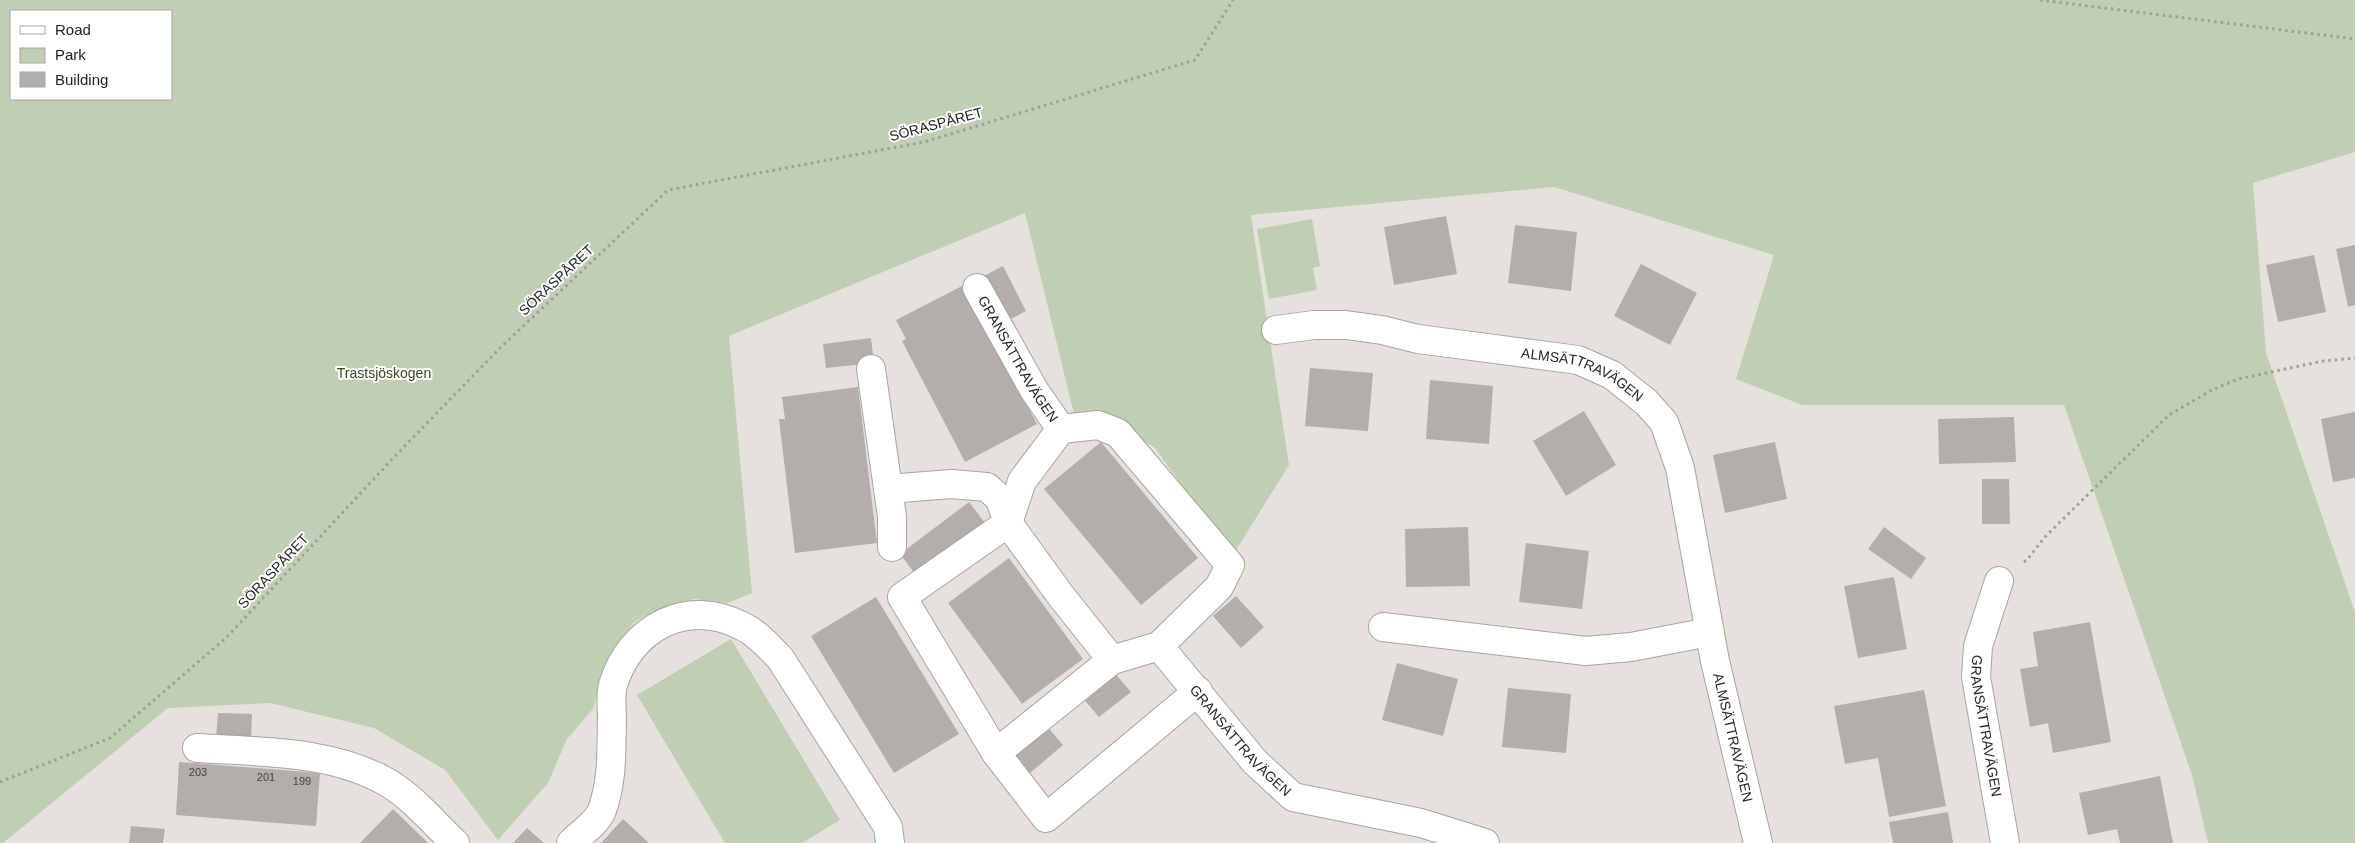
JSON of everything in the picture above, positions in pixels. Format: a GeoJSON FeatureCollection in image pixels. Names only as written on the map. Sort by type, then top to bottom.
{"type":"FeatureCollection","features":[{"type":"Feature","properties":{"kind":"street","name":"GRANSÄTTRAVÄGEN"},"geometry":{"type":"LineString","coordinates":[[977,288],[1034,390],[1061,429]]}},
{"type":"Feature","properties":{"kind":"street","name":"ALMSÄTTRAVÄGEN"},"geometry":{"type":"LineString","coordinates":[[1276,330],[1314,325],[1346,325],[1382,330],[1418,339],[1578,360],[1612,375],[1646,402],[1664,422],[1680,468],[1709,632],[1758,843]]}},
{"type":"Feature","properties":{"kind":"street"},"geometry":{"type":"LineString","coordinates":[[871,369],[892,516],[892,547]]}},
{"type":"Feature","properties":{"kind":"street","name":"GRANSÄTTRAVÄGEN"},"geometry":{"type":"LineString","coordinates":[[996,753],[1112,660],[1159,646],[1219,587],[1230,565],[1118,433],[1098,425],[1061,429],[1022,481],[1008,523]]}},
{"type":"Feature","properties":{"kind":"street"},"geometry":{"type":"LineString","coordinates":[[888,489],[951,484],[988,487],[1000,500],[1008,523],[1061,596],[1112,660]]}},
{"type":"Feature","properties":{"kind":"street"},"geometry":{"type":"LineString","coordinates":[[1008,523],[902,598],[996,753],[1046,818],[1198,691]]}},
{"type":"Feature","properties":{"kind":"street","name":"GRANSÄTTRAVÄGEN"},"geometry":{"type":"LineString","coordinates":[[2000,581],[1978,646],[1976,677],[2005,843]]}},
{"type":"Feature","properties":{"kind":"street"},"geometry":{"type":"LineString","coordinates":[[571,843],[601,812],[611,778],[612,686],[623,661],[638,641],[659,623],[684,616],[714,616],[742,626],[759,637],[780,658],[888,827],[890,843]]}},
{"type":"Feature","properties":{"kind":"street"},"geometry":{"type":"LineString","coordinates":[[1383,627],[1586,651],[1631,647],[1709,632]]}},
{"type":"Feature","properties":{"kind":"street","name":"GRANSÄTTRAVÄGEN"},"geometry":{"type":"LineString","coordinates":[[1159,646],[1255,762],[1293,796],[1421,823],[1485,843]]}},
{"type":"Feature","properties":{"kind":"street"},"geometry":{"type":"LineString","coordinates":[[197,748],[276,753],[338,762],[369,773],[391,785],[455,843]]}},
{"type":"Feature","properties":{"kind":"path","name":"SÖRASPÅRET"},"geometry":{"type":"LineString","coordinates":[[0,782],[110,738],[226,638],[397,454],[494,354],[668,190],[924,142],[1195,60],[1233,0]]}},
{"type":"Feature","properties":{"kind":"path"},"geometry":{"type":"LineString","coordinates":[[2040,0],[2355,38]]}},
{"type":"Feature","properties":{"kind":"path"},"geometry":{"type":"LineString","coordinates":[[2000,581],[2004,568],[2027,560],[2044,538],[2061,521],[2170,416],[2184,406],[2210,390],[2238,379],[2345,357],[2355,358]]}},
{"type":"Feature","properties":{"kind":"green space","name":"Trastsjöskogen"},"geometry":{"type":"Polygon","coordinates":[[[0,0],[2355,0],[2355,152],[2253,183],[2266,353],[2355,612],[2355,843],[2208,843],[2192,775],[2064,405],[1802,405],[1736,379],[1774,255],[1554,187],[1251,215],[1289,465],[1233,555],[1154,447],[1109,422],[1074,414],[1025,213],[729,336],[752,593],[728,603],[694,599],[663,607],[635,621],[607,661],[593,709],[567,739],[548,783],[498,840],[445,770],[374,728],[270,703],[168,708],[3,843],[0,843],[0,0]]]}},
{"type":"Feature","properties":{"kind":"green space"},"geometry":{"type":"Polygon","coordinates":[[[1312,219],[1320,266],[1313,268],[1317,290],[1269,299],[1257,229],[1312,219]]]}},
{"type":"Feature","properties":{"kind":"green space"},"geometry":{"type":"Polygon","coordinates":[[[731,639],[840,820],[802,843],[725,843],[637,695],[731,639]]]}},
{"type":"Feature","properties":{"kind":"building"},"geometry":{"type":"Polygon","coordinates":[[[1446,216],[1457,274],[1394,285],[1384,227],[1446,216]]]}},
{"type":"Feature","properties":{"kind":"building"},"geometry":{"type":"Polygon","coordinates":[[[1515,225],[1577,232],[1571,291],[1508,283],[1515,225]]]}},
{"type":"Feature","properties":{"kind":"building"},"geometry":{"type":"Polygon","coordinates":[[[2355,245],[2355,305],[2348,307],[2336,249],[2355,245]]]}},
{"type":"Feature","properties":{"kind":"building"},"geometry":{"type":"Polygon","coordinates":[[[2314,255],[2326,312],[2278,322],[2266,265],[2314,255]]]}},
{"type":"Feature","properties":{"kind":"building"},"geometry":{"type":"Polygon","coordinates":[[[1641,264],[1697,293],[1670,345],[1614,316],[1641,264]]]}},
{"type":"Feature","properties":{"kind":"building"},"geometry":{"type":"Polygon","coordinates":[[[1003,266],[1026,311],[1003,323],[980,278],[1003,266]]]}},
{"type":"Feature","properties":{"kind":"building"},"geometry":{"type":"Polygon","coordinates":[[[964,285],[1037,424],[965,462],[902,341],[906,339],[896,320],[964,285]]]}},
{"type":"Feature","properties":{"kind":"building"},"geometry":{"type":"Polygon","coordinates":[[[871,338],[874,363],[826,368],[823,344],[871,338]]]}},
{"type":"Feature","properties":{"kind":"building"},"geometry":{"type":"Polygon","coordinates":[[[1310,368],[1373,373],[1368,431],[1305,426],[1310,368]]]}},
{"type":"Feature","properties":{"kind":"building"},"geometry":{"type":"Polygon","coordinates":[[[1430,380],[1493,386],[1489,444],[1426,439],[1430,380]]]}},
{"type":"Feature","properties":{"kind":"building"},"geometry":{"type":"Polygon","coordinates":[[[858,387],[877,543],[795,553],[779,419],[785,419],[782,397],[858,387]]]}},
{"type":"Feature","properties":{"kind":"building"},"geometry":{"type":"Polygon","coordinates":[[[1584,411],[1616,465],[1566,496],[1533,441],[1584,411]]]}},
{"type":"Feature","properties":{"kind":"building"},"geometry":{"type":"Polygon","coordinates":[[[2355,412],[2355,478],[2333,482],[2321,419],[2355,412]]]}},
{"type":"Feature","properties":{"kind":"building"},"geometry":{"type":"Polygon","coordinates":[[[2014,417],[2016,462],[1939,464],[1938,419],[2014,417]]]}},
{"type":"Feature","properties":{"kind":"building"},"geometry":{"type":"Polygon","coordinates":[[[1101,442],[1198,558],[1141,605],[1044,489],[1101,442]]]}},
{"type":"Feature","properties":{"kind":"building"},"geometry":{"type":"Polygon","coordinates":[[[1775,442],[1787,499],[1725,513],[1713,455],[1775,442]]]}},
{"type":"Feature","properties":{"kind":"building"},"geometry":{"type":"Polygon","coordinates":[[[1982,479],[2009,479],[2010,524],[1982,524],[1982,479]]]}},
{"type":"Feature","properties":{"kind":"building"},"geometry":{"type":"Polygon","coordinates":[[[969,502],[985,523],[916,575],[900,554],[969,502]]]}},
{"type":"Feature","properties":{"kind":"building"},"geometry":{"type":"Polygon","coordinates":[[[1468,527],[1470,586],[1406,587],[1405,529],[1468,527]]]}},
{"type":"Feature","properties":{"kind":"building"},"geometry":{"type":"Polygon","coordinates":[[[1884,527],[1926,558],[1911,579],[1868,549],[1884,527]]]}},
{"type":"Feature","properties":{"kind":"building"},"geometry":{"type":"Polygon","coordinates":[[[1526,543],[1589,551],[1582,609],[1519,602],[1526,543]]]}},
{"type":"Feature","properties":{"kind":"building"},"geometry":{"type":"Polygon","coordinates":[[[1009,558],[1083,659],[1022,704],[948,603],[1009,558]]]}},
{"type":"Feature","properties":{"kind":"building"},"geometry":{"type":"Polygon","coordinates":[[[1894,577],[1907,649],[1858,658],[1844,586],[1894,577]]]}},
{"type":"Feature","properties":{"kind":"building"},"geometry":{"type":"Polygon","coordinates":[[[1236,596],[1264,627],[1241,648],[1213,616],[1236,596]]]}},
{"type":"Feature","properties":{"kind":"building"},"geometry":{"type":"Polygon","coordinates":[[[876,597],[959,734],[894,773],[811,636],[876,597]]]}},
{"type":"Feature","properties":{"kind":"building"},"geometry":{"type":"Polygon","coordinates":[[[2090,622],[2111,742],[2053,753],[2048,723],[2030,727],[2020,669],[2038,666],[2033,632],[2090,622]]]}},
{"type":"Feature","properties":{"kind":"building"},"geometry":{"type":"Polygon","coordinates":[[[1397,663],[1458,679],[1443,736],[1382,720],[1397,663]]]}},
{"type":"Feature","properties":{"kind":"building"},"geometry":{"type":"Polygon","coordinates":[[[1113,671],[1131,692],[1099,717],[1081,696],[1113,671]]]}},
{"type":"Feature","properties":{"kind":"building"},"geometry":{"type":"Polygon","coordinates":[[[1508,688],[1571,694],[1566,753],[1502,747],[1508,688]]]}},
{"type":"Feature","properties":{"kind":"building"},"geometry":{"type":"Polygon","coordinates":[[[1924,690],[1946,806],[1889,817],[1878,758],[1845,764],[1834,706],[1924,690]]]}},
{"type":"Feature","properties":{"kind":"building"},"geometry":{"type":"Polygon","coordinates":[[[218,713],[252,714],[251,741],[216,739],[218,713]]]}},
{"type":"Feature","properties":{"kind":"building"},"geometry":{"type":"Polygon","coordinates":[[[1046,725],[1063,745],[1030,773],[1013,753],[1046,725]]]}},
{"type":"Feature","properties":{"kind":"building"},"geometry":{"type":"Polygon","coordinates":[[[179,762],[320,773],[316,826],[176,815],[179,762]]]}},
{"type":"Feature","properties":{"kind":"building"},"geometry":{"type":"Polygon","coordinates":[[[2160,776],[2173,843],[2120,843],[2117,829],[2088,835],[2079,793],[2160,776]]]}},
{"type":"Feature","properties":{"kind":"building"},"geometry":{"type":"Polygon","coordinates":[[[393,809],[428,843],[360,843],[393,809]]]}},
{"type":"Feature","properties":{"kind":"building"},"geometry":{"type":"Polygon","coordinates":[[[1948,812],[1953,843],[1893,843],[1889,822],[1948,812]]]}},
{"type":"Feature","properties":{"kind":"building"},"geometry":{"type":"Polygon","coordinates":[[[623,819],[649,843],[601,843],[623,819]]]}},
{"type":"Feature","properties":{"kind":"building"},"geometry":{"type":"Polygon","coordinates":[[[131,826],[165,829],[163,843],[129,843],[131,826]]]}},
{"type":"Feature","properties":{"kind":"building"},"geometry":{"type":"Polygon","coordinates":[[[527,828],[544,843],[513,843],[527,828]]]}}]}
